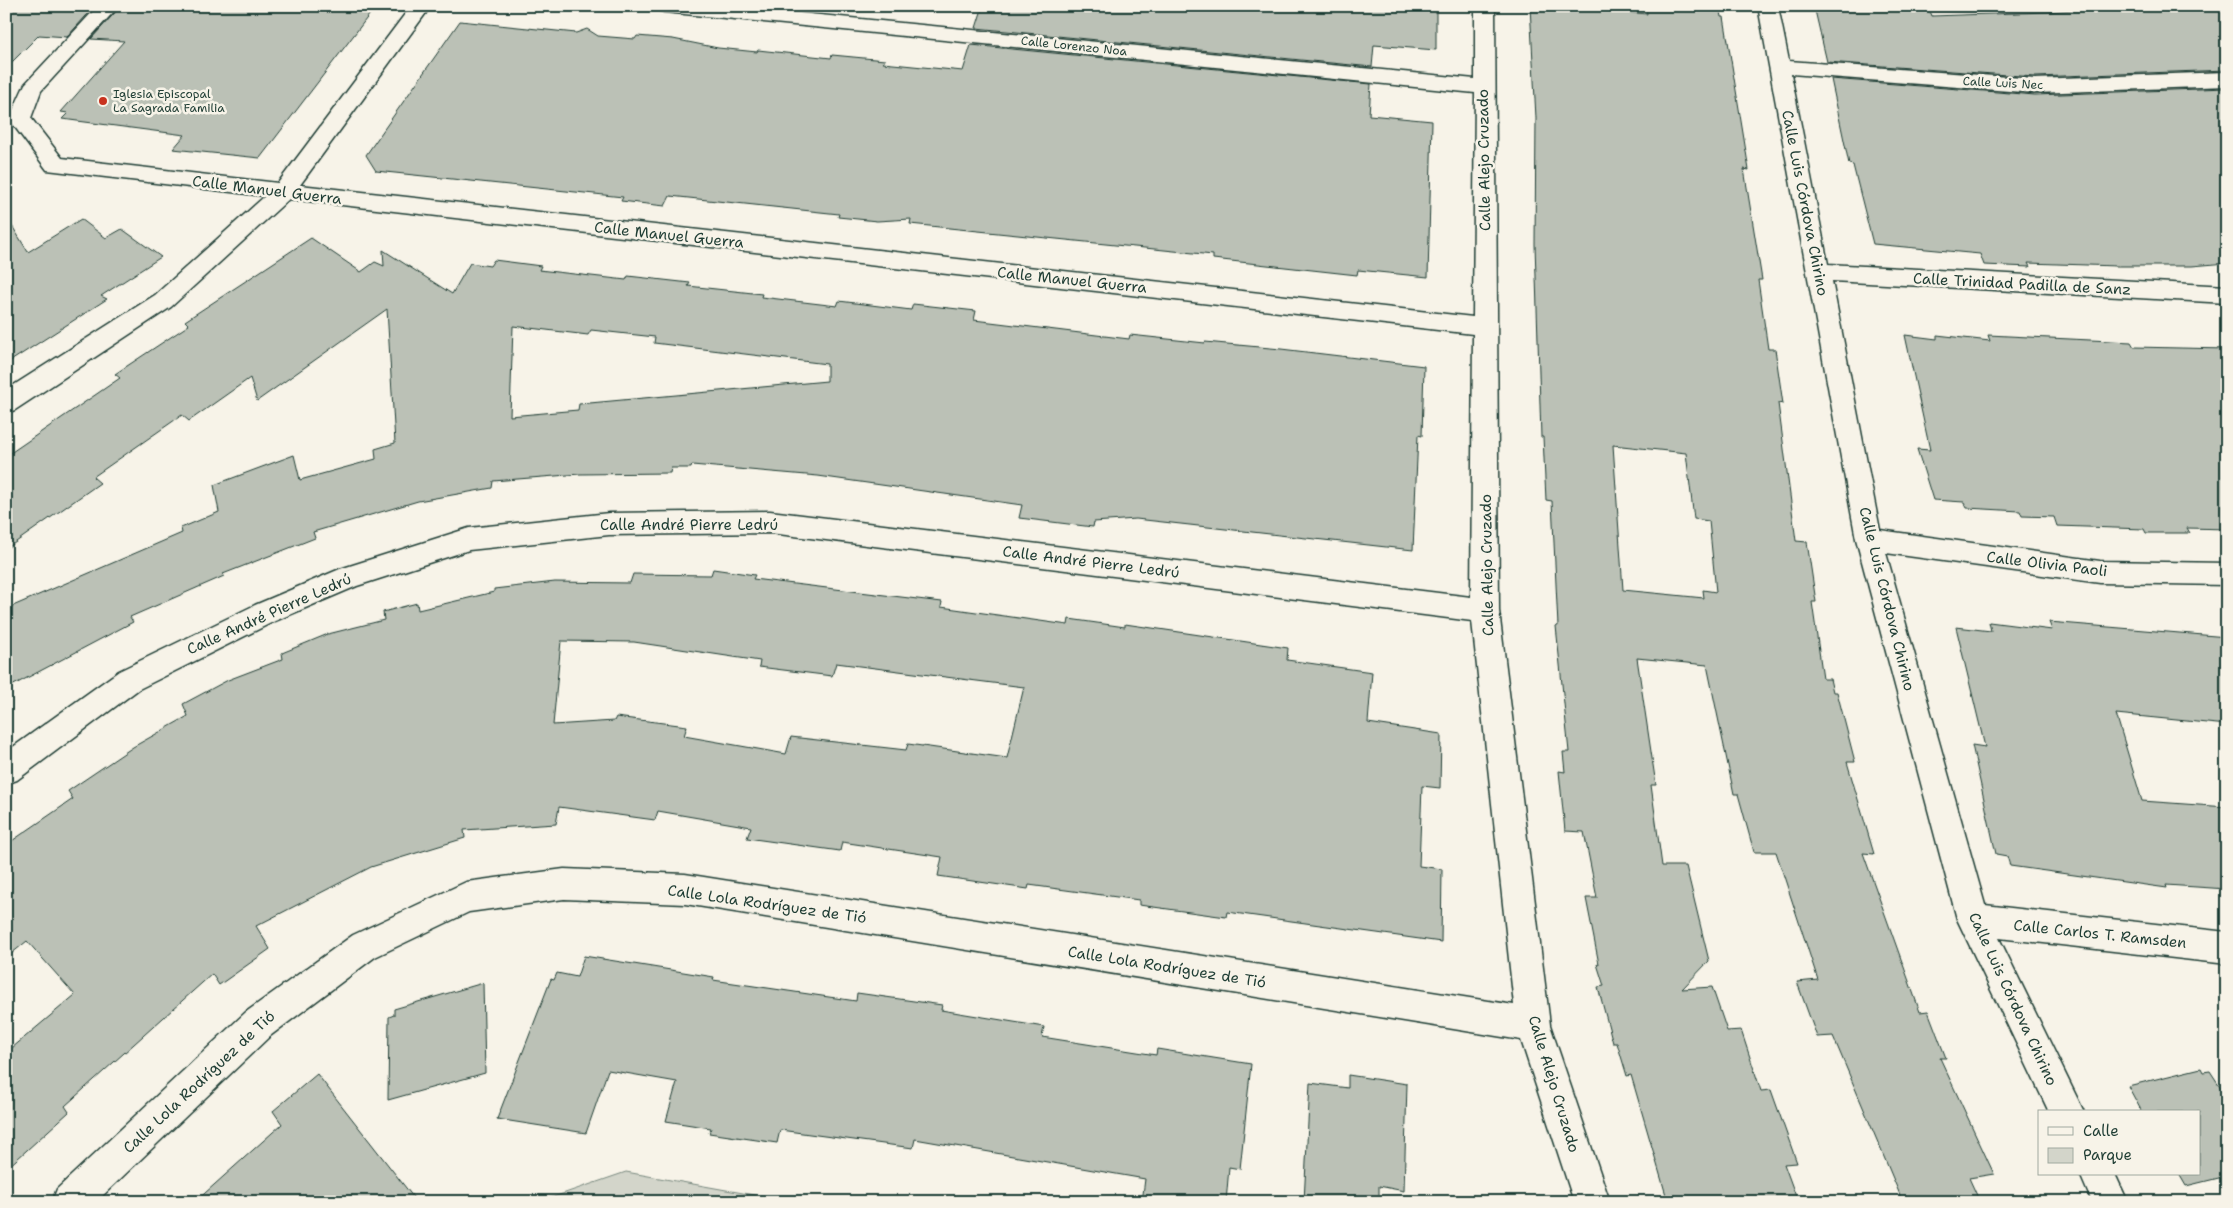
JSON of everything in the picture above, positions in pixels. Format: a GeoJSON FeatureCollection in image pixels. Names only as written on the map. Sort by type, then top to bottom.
{"type":"FeatureCollection","features":[{"type":"Feature","properties":{"kind":"street","name":"Calle Manuel Guerra"},"geometry":{"type":"LineString","coordinates":[[109,6],[32,89],[20,119],[56,165],[1486,327]]}},
{"type":"Feature","properties":{"kind":"street"},"geometry":{"type":"LineString","coordinates":[[6,403],[163,301],[283,192],[421,6]]}},
{"type":"Feature","properties":{"kind":"street","name":"Calle Lorenzo Noa"},"geometry":{"type":"LineString","coordinates":[[664,6],[1484,86]]}},
{"type":"Feature","properties":{"kind":"street","name":"Calle Alejo Cruzado"},"geometry":{"type":"LineString","coordinates":[[1485,6],[1485,611],[1533,1025],[1592,1202]]}},
{"type":"Feature","properties":{"kind":"street","name":"Calle Luis Córdova Chirino"},"geometry":{"type":"LineString","coordinates":[[1768,6],[1869,539],[1974,919],[2066,1110]]}},
{"type":"Feature","properties":{"kind":"street","name":"Calle Luis Nec"},"geometry":{"type":"LineString","coordinates":[[1780,67],[2035,86],[2208,81],[2227,78]]}},
{"type":"Feature","properties":{"kind":"street","name":"Calle Trinidad Padilla de Sanz"},"geometry":{"type":"LineString","coordinates":[[1818,272],[2227,296]]}},
{"type":"Feature","properties":{"kind":"street","name":"Calle André Pierre Ledrú"},"geometry":{"type":"LineString","coordinates":[[6,770],[129,680],[265,613],[350,576],[469,539],[608,524],[770,522],[1485,611]]}},
{"type":"Feature","properties":{"kind":"street","name":"Calle Olivia Paoli"},"geometry":{"type":"LineString","coordinates":[[1869,539],[2100,572],[2227,574]]}},
{"type":"Feature","properties":{"kind":"street","name":"Calle Lola Rodríguez de Tió"},"geometry":{"type":"LineString","coordinates":[[70,1202],[258,1024],[364,946],[466,897],[564,884],[685,889],[1533,1025]]}},
{"type":"Feature","properties":{"kind":"street","name":"Calle Carlos T. Ramsden"},"geometry":{"type":"LineString","coordinates":[[1974,919],[2227,948]]}},
{"type":"Feature","properties":{"kind":"street"},"geometry":{"type":"LineString","coordinates":[[2098,1176],[2110,1202]]}},
{"type":"Feature","properties":{"kind":"green space"},"geometry":{"type":"Polygon","coordinates":[[[626,1172],[793,1202],[539,1202],[626,1172]]]}},
{"type":"Feature","properties":{"kind":"building"},"geometry":{"type":"Polygon","coordinates":[[[6,6],[95,6],[67,37],[39,35],[6,68],[6,6]]]}},
{"type":"Feature","properties":{"kind":"building"},"geometry":{"type":"Polygon","coordinates":[[[121,6],[376,6],[260,158],[173,149],[185,135],[62,119],[68,113],[61,112],[124,41],[91,39],[121,6]]]}},
{"type":"Feature","properties":{"kind":"building"},"geometry":{"type":"Polygon","coordinates":[[[983,6],[1436,6],[1436,50],[1374,45],[1372,67],[976,28],[983,6]]]}},
{"type":"Feature","properties":{"kind":"building"},"geometry":{"type":"Polygon","coordinates":[[[1530,6],[1557,6],[1647,14],[1646,6],[1719,6],[1721,17],[1724,17],[1749,170],[1744,169],[1762,280],[1758,280],[1768,349],[1775,349],[1783,404],[1778,403],[1796,541],[1807,542],[1816,602],[1812,602],[1823,679],[1830,679],[1833,692],[1837,692],[1855,762],[1847,762],[1874,854],[1863,853],[1920,1012],[1928,1011],[1946,1058],[1940,1058],[1994,1174],[1969,1178],[1980,1202],[1903,1202],[1833,1036],[1817,1037],[1797,982],[1818,980],[1776,852],[1754,852],[1738,794],[1734,794],[1707,665],[1637,658],[1656,785],[1651,785],[1662,866],[1686,866],[1709,961],[1682,989],[1712,987],[1727,1031],[1741,1030],[1761,1091],[1771,1090],[1797,1163],[1784,1164],[1798,1202],[1668,1202],[1631,1075],[1627,1076],[1617,1043],[1613,1043],[1598,987],[1604,986],[1597,964],[1599,964],[1586,898],[1597,898],[1584,832],[1565,831],[1559,771],[1565,772],[1563,752],[1569,752],[1556,626],[1558,626],[1552,501],[1546,500],[1543,437],[1541,437],[1535,244],[1536,118],[1530,6]],[[1613,445],[1623,590],[1704,598],[1703,590],[1716,592],[1709,521],[1694,519],[1686,453],[1613,445]]]}},
{"type":"Feature","properties":{"kind":"building"},"geometry":{"type":"Polygon","coordinates":[[[1814,6],[1930,11],[1932,16],[2047,12],[2127,6],[2217,6],[2227,16],[2227,70],[2035,77],[1827,62],[1814,6]]]}},
{"type":"Feature","properties":{"kind":"building"},"geometry":{"type":"Polygon","coordinates":[[[460,21],[576,33],[587,29],[598,36],[635,39],[637,36],[673,39],[718,48],[757,52],[758,50],[831,58],[832,55],[885,60],[883,63],[963,71],[971,45],[1371,84],[1369,115],[1432,121],[1428,277],[1358,270],[1357,275],[1213,259],[1213,255],[910,224],[911,219],[877,221],[838,217],[839,214],[670,196],[665,206],[621,201],[623,197],[376,171],[366,155],[460,21]]]}},
{"type":"Feature","properties":{"kind":"building"},"geometry":{"type":"Polygon","coordinates":[[[1831,79],[2035,95],[2227,88],[2227,263],[2192,266],[2028,263],[2030,267],[1984,265],[1980,254],[1873,244],[1853,165],[1849,164],[1831,79]]]}},
{"type":"Feature","properties":{"kind":"building"},"geometry":{"type":"Polygon","coordinates":[[[6,216],[28,252],[81,219],[106,238],[122,229],[161,257],[101,296],[107,299],[6,364],[6,216]]]}},
{"type":"Feature","properties":{"kind":"building"},"geometry":{"type":"Polygon","coordinates":[[[311,238],[361,272],[375,262],[384,266],[383,250],[452,294],[470,263],[490,266],[494,260],[541,266],[539,270],[626,280],[628,276],[690,283],[688,286],[762,294],[761,297],[837,306],[839,301],[911,310],[913,304],[976,311],[974,320],[1129,339],[1130,335],[1281,349],[1424,366],[1422,436],[1418,435],[1413,550],[1136,519],[1094,522],[1093,527],[1019,518],[1022,505],[818,476],[692,465],[691,468],[671,468],[670,473],[580,474],[493,481],[492,488],[418,501],[313,532],[315,538],[223,574],[224,576],[130,617],[133,622],[6,689],[6,609],[182,533],[181,528],[219,512],[214,485],[294,455],[300,480],[376,459],[375,449],[395,443],[387,309],[257,401],[250,378],[189,421],[182,415],[93,477],[100,483],[6,549],[6,456],[120,378],[115,374],[189,325],[185,321],[311,238]],[[513,326],[510,416],[578,410],[579,404],[827,381],[827,364],[654,343],[655,337],[591,330],[588,335],[513,326]]]}},
{"type":"Feature","properties":{"kind":"building"},"geometry":{"type":"Polygon","coordinates":[[[1905,335],[1937,339],[1937,335],[1990,341],[1988,335],[2131,342],[2134,347],[2227,349],[2227,529],[2187,528],[2190,533],[2146,533],[2144,529],[2057,526],[2054,517],[2022,516],[2020,511],[1967,508],[1964,502],[1933,500],[1917,449],[1930,450],[1905,335]]]}},
{"type":"Feature","properties":{"kind":"building"},"geometry":{"type":"Polygon","coordinates":[[[713,569],[755,575],[753,579],[942,602],[941,607],[1068,625],[1069,619],[1125,627],[1125,624],[1288,648],[1287,660],[1372,672],[1368,723],[1441,734],[1440,788],[1422,786],[1419,866],[1442,869],[1441,942],[1227,912],[1226,917],[1139,905],[1139,900],[1029,885],[1028,889],[938,876],[942,857],[842,842],[840,851],[747,838],[751,827],[658,811],[655,820],[559,807],[556,824],[464,830],[465,838],[371,867],[256,926],[270,949],[219,985],[212,974],[65,1106],[69,1112],[6,1169],[6,1053],[75,995],[27,941],[6,958],[6,845],[73,799],[68,791],[133,747],[188,716],[183,704],[228,680],[283,659],[282,653],[328,634],[384,620],[383,612],[417,603],[418,610],[494,592],[494,589],[555,582],[630,583],[633,574],[711,575],[713,569]],[[561,641],[553,725],[614,721],[616,717],[687,726],[684,736],[786,754],[791,737],[906,750],[908,744],[1007,758],[1024,687],[836,663],[832,676],[759,667],[760,661],[634,642],[561,641]]]}},
{"type":"Feature","properties":{"kind":"building"},"geometry":{"type":"Polygon","coordinates":[[[1989,622],[2052,630],[2049,622],[2227,637],[2227,725],[2116,714],[2142,801],[2227,807],[2227,889],[2166,885],[2167,888],[2010,866],[2007,856],[1996,854],[1972,745],[1985,747],[1956,627],[1991,631],[1989,622]]]}},
{"type":"Feature","properties":{"kind":"building"},"geometry":{"type":"Polygon","coordinates":[[[584,956],[714,977],[713,980],[856,1001],[857,993],[942,1005],[941,1010],[1044,1027],[1042,1037],[1156,1055],[1157,1049],[1251,1064],[1240,1169],[1229,1167],[1226,1202],[1142,1202],[1145,1179],[915,1139],[913,1148],[780,1130],[777,1143],[709,1133],[711,1128],[666,1121],[677,1082],[608,1070],[586,1133],[497,1119],[551,979],[554,980],[557,973],[577,977],[584,956]]]}},
{"type":"Feature","properties":{"kind":"building"},"geometry":{"type":"Polygon","coordinates":[[[483,983],[485,1073],[388,1100],[389,1017],[394,1015],[394,1009],[483,983]]]}},
{"type":"Feature","properties":{"kind":"building"},"geometry":{"type":"Polygon","coordinates":[[[2201,1068],[2203,1072],[2210,1071],[2227,1097],[2227,1176],[2186,1186],[2180,1176],[2200,1176],[2200,1110],[2141,1110],[2128,1086],[2201,1068]]]}},
{"type":"Feature","properties":{"kind":"building"},"geometry":{"type":"Polygon","coordinates":[[[317,1074],[417,1202],[195,1202],[282,1124],[273,1111],[317,1074]]]}},
{"type":"Feature","properties":{"kind":"building"},"geometry":{"type":"Polygon","coordinates":[[[1348,1075],[1407,1084],[1404,1191],[1379,1186],[1379,1202],[1304,1202],[1310,1083],[1348,1088],[1348,1075]]]}},
{"type":"Feature","properties":{"kind":"place","name":"Iglesia Episcopal La Sagrada Familia"},"geometry":{"type":"Point","coordinates":[103,101]}}]}
